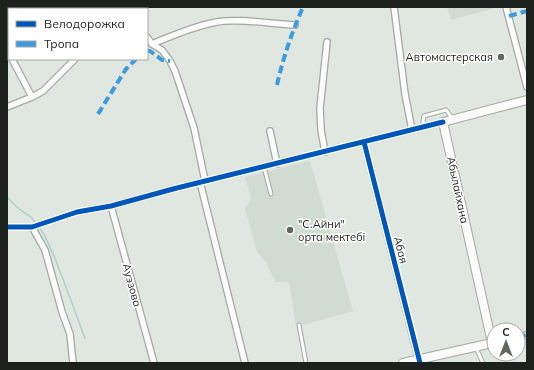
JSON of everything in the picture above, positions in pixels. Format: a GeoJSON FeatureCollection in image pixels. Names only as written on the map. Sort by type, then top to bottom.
{"type":"FeatureCollection","features":[{"type":"Feature","properties":{"kind":"main road"},"geometry":{"type":"LineString","coordinates":[[443,122],[527,100]]}},
{"type":"Feature","properties":{"kind":"main road","name":"Абылайхана"},"geometry":{"type":"LineString","coordinates":[[443,122],[488,322]]}},
{"type":"Feature","properties":{"kind":"main road"},"geometry":{"type":"LineString","coordinates":[[403,363],[419,361],[486,344]]}},
{"type":"Feature","properties":{"kind":"street"},"geometry":{"type":"LineString","coordinates":[[394,7],[405,94],[412,130]]}},
{"type":"Feature","properties":{"kind":"street"},"geometry":{"type":"LineString","coordinates":[[506,7],[527,87]]}},
{"type":"Feature","properties":{"kind":"street"},"geometry":{"type":"LineString","coordinates":[[152,44],[172,35],[216,22],[231,21],[295,25]]}},
{"type":"Feature","properties":{"kind":"street"},"geometry":{"type":"LineString","coordinates":[[148,38],[152,44],[162,50],[170,61],[175,71],[194,128],[203,182],[244,363]]}},
{"type":"Feature","properties":{"kind":"street"},"geometry":{"type":"LineString","coordinates":[[325,152],[321,130],[320,108],[327,42]]}},
{"type":"Feature","properties":{"kind":"street"},"geometry":{"type":"LineString","coordinates":[[13,60],[32,97]]}},
{"type":"Feature","properties":{"kind":"street"},"geometry":{"type":"LineString","coordinates":[[7,106],[32,97],[43,91],[74,60]]}},
{"type":"Feature","properties":{"kind":"street"},"geometry":{"type":"LineString","coordinates":[[7,227],[32,227],[77,212],[111,206],[264,166],[443,122]]}},
{"type":"Feature","properties":{"kind":"street"},"geometry":{"type":"LineString","coordinates":[[270,131],[277,164]]}},
{"type":"Feature","properties":{"kind":"street","name":"Абая"},"geometry":{"type":"LineString","coordinates":[[364,142],[419,361]]}},
{"type":"Feature","properties":{"kind":"street","name":"Ауэзова"},"geometry":{"type":"LineString","coordinates":[[111,206],[154,363]]}},
{"type":"Feature","properties":{"kind":"street"},"geometry":{"type":"LineString","coordinates":[[32,227],[45,250],[62,312],[70,334],[73,363]]}},
{"type":"Feature","properties":{"kind":"lane"},"geometry":{"type":"LineString","coordinates":[[422,128],[424,116],[446,110],[454,119]]}},
{"type":"Feature","properties":{"kind":"lane"},"geometry":{"type":"LineString","coordinates":[[264,166],[271,194]]}},
{"type":"Feature","properties":{"kind":"lane"},"geometry":{"type":"LineString","coordinates":[[300,325],[306,363]]}},
{"type":"Feature","properties":{"kind":"lane"},"geometry":{"type":"LineString","coordinates":[[476,346],[483,363]]}},
{"type":"Feature","properties":{"kind":"shaded area"},"geometry":{"type":"Polygon","coordinates":[[[447,7],[499,7],[451,20],[447,7]]]}},
{"type":"Feature","properties":{"kind":"shaded area","name":"\"С.Айни\" орта мектебі"},"geometry":{"type":"Polygon","coordinates":[[[310,161],[353,311],[296,326],[289,282],[275,282],[267,264],[257,251],[245,209],[251,198],[245,177],[310,161]]]}},
{"type":"Feature","properties":{"kind":"waterway"},"geometry":{"type":"LineString","coordinates":[[7,197],[18,208],[32,218],[44,234],[55,258],[85,338]]}},
{"type":"Feature","properties":{"kind":"marked path"},"geometry":{"type":"LineString","coordinates":[[277,85],[288,45],[303,7]]}},
{"type":"Feature","properties":{"kind":"marked path"},"geometry":{"type":"LineString","coordinates":[[509,16],[527,11]]}},
{"type":"Feature","properties":{"kind":"marked path"},"geometry":{"type":"LineString","coordinates":[[148,51],[162,60],[170,61]]}},
{"type":"Feature","properties":{"kind":"marked path"},"geometry":{"type":"LineString","coordinates":[[98,114],[126,69],[135,60]]}},
{"type":"Feature","properties":{"kind":"cycle path"},"geometry":{"type":"LineString","coordinates":[[7,227],[32,227],[77,212],[111,206],[173,189],[443,122]]}},
{"type":"Feature","properties":{"kind":"cycle path"},"geometry":{"type":"LineString","coordinates":[[364,142],[420,363]]}},
{"type":"Feature","properties":{"kind":"place","name":"Автомастерская"},"geometry":{"type":"Point","coordinates":[501,57]}},
{"type":"Feature","properties":{"kind":"place","name":"\"С.Айни\" орта мектебі"},"geometry":{"type":"Point","coordinates":[290,230]}}]}
